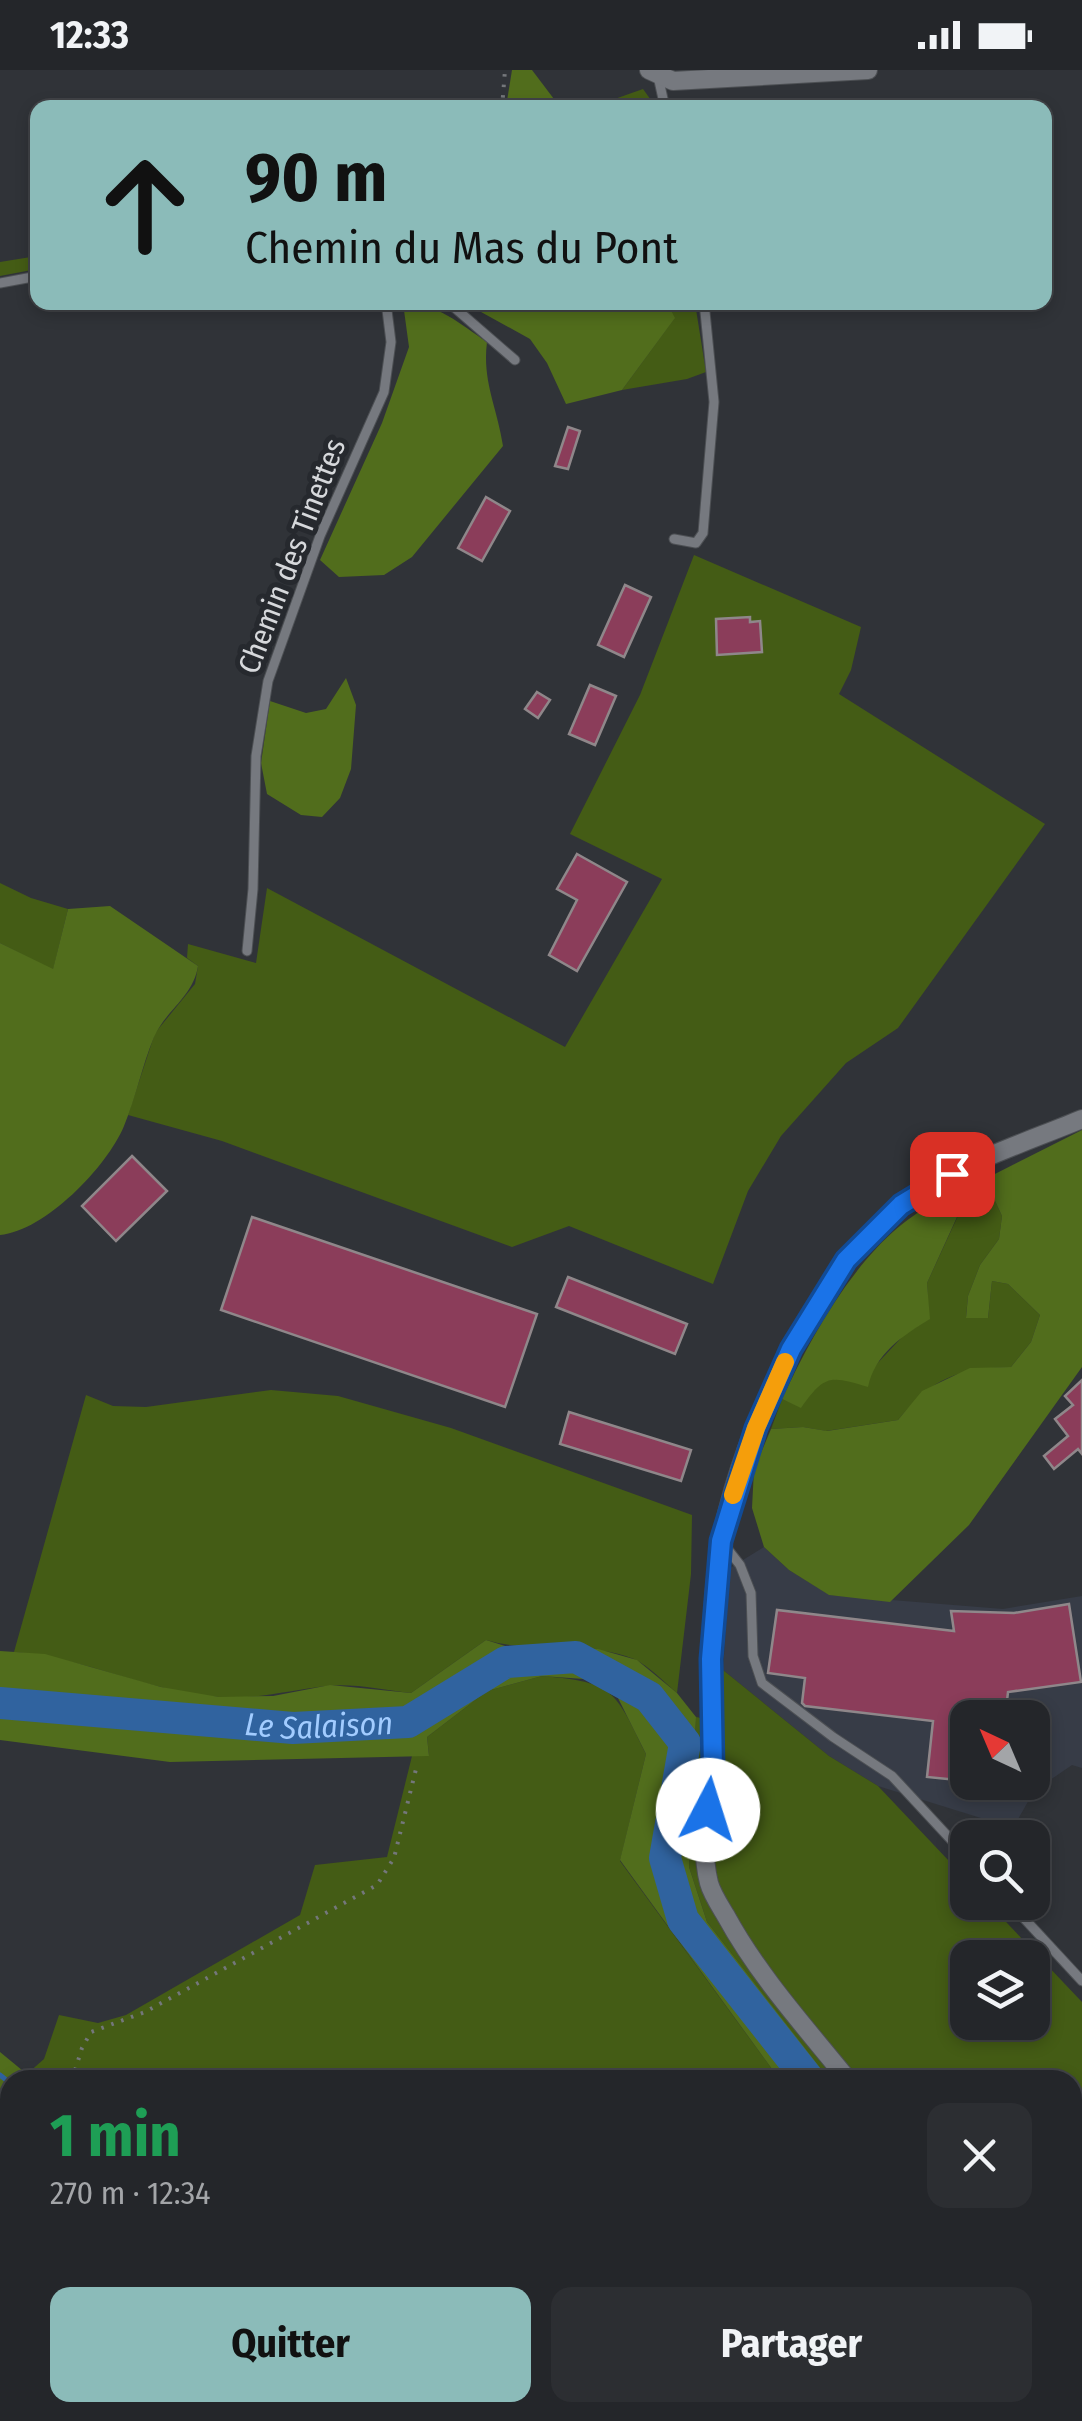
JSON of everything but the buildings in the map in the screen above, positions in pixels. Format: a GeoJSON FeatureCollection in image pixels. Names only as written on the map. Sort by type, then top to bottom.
{"type":"FeatureCollection","features":[{"type":"Feature","properties":{"kind":"street"},"geometry":{"type":"LineString","coordinates":[[653,73],[672,81],[868,70]]}},
{"type":"Feature","properties":{"kind":"street"},"geometry":{"type":"LineString","coordinates":[[840,2070],[740,1942],[710,1886],[704,1848],[713,1771],[711,1659],[721,1541],[762,1412],[791,1349],[846,1260],[901,1205],[952,1174],[1082,1118]]}},
{"type":"Feature","properties":{"kind":"lane"},"geometry":{"type":"LineString","coordinates":[[653,73],[662,100]]}},
{"type":"Feature","properties":{"kind":"lane"},"geometry":{"type":"LineString","coordinates":[[0,282],[30,277]]}},
{"type":"Feature","properties":{"kind":"lane","name":"Chemin des Tinettes"},"geometry":{"type":"LineString","coordinates":[[247,951],[253,889],[256,756],[268,681],[320,536],[384,392],[391,342],[387,310]]}},
{"type":"Feature","properties":{"kind":"lane"},"geometry":{"type":"LineString","coordinates":[[457,310],[515,360]]}},
{"type":"Feature","properties":{"kind":"lane"},"geometry":{"type":"LineString","coordinates":[[674,539],[696,543],[704,534],[714,402],[705,310]]}},
{"type":"Feature","properties":{"kind":"lane"},"geometry":{"type":"LineString","coordinates":[[721,1541],[740,1565],[751,1594],[753,1656],[762,1683],[833,1738],[892,1776],[950,1839]]}},
{"type":"Feature","properties":{"kind":"lane"},"geometry":{"type":"LineString","coordinates":[[1025,1920],[1082,1982]]}},
{"type":"Feature","properties":{"kind":"path"},"geometry":{"type":"LineString","coordinates":[[503,100],[506,70]]}},
{"type":"Feature","properties":{"kind":"path"},"geometry":{"type":"LineString","coordinates":[[75,2070],[92,2032],[146,2012],[377,1884],[394,1858],[416,1769]]}},
{"type":"Feature","properties":{"kind":"shaded area"},"geometry":{"type":"Polygon","coordinates":[[[764,1547],[789,1570],[830,1595],[1003,1609],[1082,1596],[1082,1768],[1072,1765],[1050,1780],[1050,1700],[950,1700],[950,1800],[1029,1800],[1018,1820],[987,1820],[878,1786],[829,1756],[723,1670],[730,1568],[764,1547]]]}},
{"type":"Feature","properties":{"kind":"green space"},"geometry":{"type":"Polygon","coordinates":[[[512,70],[532,70],[555,100],[507,100],[512,70]]]}},
{"type":"Feature","properties":{"kind":"green space"},"geometry":{"type":"Polygon","coordinates":[[[643,89],[651,100],[612,100],[643,89]]]}},
{"type":"Feature","properties":{"kind":"green space"},"geometry":{"type":"Polygon","coordinates":[[[30,257],[30,270],[0,276],[0,262],[30,257]]]}},
{"type":"Feature","properties":{"kind":"green space"},"geometry":{"type":"Polygon","coordinates":[[[404,310],[437,310],[487,342],[488,382],[503,446],[412,557],[384,575],[339,577],[320,560],[382,423],[409,347],[404,310]]]}},
{"type":"Feature","properties":{"kind":"green space"},"geometry":{"type":"Polygon","coordinates":[[[477,310],[671,310],[675,318],[622,390],[566,404],[547,363],[530,339],[477,310]]]}},
{"type":"Feature","properties":{"kind":"green space"},"geometry":{"type":"Polygon","coordinates":[[[670,310],[696,310],[706,372],[622,390],[674,319],[670,310]]]}},
{"type":"Feature","properties":{"kind":"green space"},"geometry":{"type":"Polygon","coordinates":[[[694,555],[861,627],[851,670],[839,694],[1045,824],[898,1028],[846,1063],[781,1136],[748,1191],[713,1284],[569,1226],[512,1247],[222,1141],[128,1115],[155,1033],[195,984],[198,966],[187,958],[188,944],[256,963],[267,888],[565,1047],[662,879],[570,834],[640,695],[694,555]]]}},
{"type":"Feature","properties":{"kind":"green space"},"geometry":{"type":"Polygon","coordinates":[[[346,678],[356,705],[351,769],[340,798],[322,817],[301,815],[267,794],[261,763],[270,701],[306,713],[326,709],[346,678]]]}},
{"type":"Feature","properties":{"kind":"green space"},"geometry":{"type":"Polygon","coordinates":[[[0,883],[68,909],[53,970],[0,943],[0,883]]]}},
{"type":"Feature","properties":{"kind":"green space"},"geometry":{"type":"Polygon","coordinates":[[[110,906],[198,966],[195,977],[154,1037],[124,1126],[104,1160],[55,1210],[18,1231],[0,1235],[0,943],[53,969],[68,909],[110,906]]]}},
{"type":"Feature","properties":{"kind":"green space"},"geometry":{"type":"Polygon","coordinates":[[[1082,1130],[1082,1367],[969,1525],[890,1602],[829,1595],[789,1570],[764,1547],[752,1508],[754,1469],[771,1429],[803,1427],[827,1431],[898,1420],[922,1391],[970,1368],[1011,1367],[1031,1342],[1040,1315],[1008,1284],[992,1281],[988,1318],[966,1318],[968,1296],[980,1265],[999,1239],[1002,1216],[985,1179],[1082,1130]]]}},
{"type":"Feature","properties":{"kind":"green space"},"geometry":{"type":"Polygon","coordinates":[[[985,1179],[1002,1216],[999,1239],[980,1265],[968,1296],[966,1317],[988,1318],[992,1281],[1008,1284],[1040,1315],[1031,1342],[1011,1367],[975,1370],[947,1378],[923,1394],[898,1420],[826,1431],[803,1427],[771,1429],[782,1399],[801,1407],[818,1383],[872,1369],[904,1335],[929,1319],[927,1283],[962,1207],[942,1200],[985,1179]]]}},
{"type":"Feature","properties":{"kind":"green space"},"geometry":{"type":"Polygon","coordinates":[[[942,1200],[962,1206],[927,1283],[930,1319],[883,1355],[868,1387],[829,1381],[816,1389],[801,1408],[782,1399],[827,1314],[868,1258],[915,1214],[942,1200]]]}},
{"type":"Feature","properties":{"kind":"green space"},"geometry":{"type":"Polygon","coordinates":[[[271,1390],[338,1396],[451,1428],[692,1515],[691,1574],[677,1693],[640,1662],[616,1653],[486,1640],[411,1693],[336,1685],[233,1698],[167,1689],[66,1660],[14,1652],[86,1395],[113,1406],[146,1407],[271,1390]]]}},
{"type":"Feature","properties":{"kind":"green space"},"geometry":{"type":"Polygon","coordinates":[[[486,1640],[512,1648],[598,1649],[637,1660],[677,1693],[696,1717],[689,1867],[707,1922],[822,2070],[773,2070],[620,1860],[646,1754],[618,1698],[584,1679],[542,1676],[487,1691],[427,1737],[429,1756],[170,1762],[0,1740],[0,1651],[45,1654],[161,1687],[219,1697],[273,1696],[330,1685],[411,1693],[486,1640]]]}},
{"type":"Feature","properties":{"kind":"green space"},"geometry":{"type":"Polygon","coordinates":[[[723,1670],[829,1756],[878,1786],[950,1862],[950,1920],[1004,1920],[1023,1940],[950,1940],[950,2040],[1050,2040],[1050,1968],[1082,2002],[1082,2070],[822,2070],[707,1922],[689,1867],[696,1717],[721,1722],[723,1670]]]}},
{"type":"Feature","properties":{"kind":"green space"},"geometry":{"type":"Polygon","coordinates":[[[542,1676],[566,1678],[599,1687],[619,1703],[646,1754],[620,1861],[773,2070],[32,2070],[44,2059],[59,2015],[98,2023],[126,2015],[300,1915],[315,1865],[387,1857],[412,1756],[429,1756],[427,1737],[487,1691],[542,1676]]]}},
{"type":"Feature","properties":{"kind":"green space"},"geometry":{"type":"Polygon","coordinates":[[[0,2052],[22,2070],[0,2070],[0,2052]]]}},
{"type":"Feature","properties":{"kind":"waterway","name":"Le Salaison"},"geometry":{"type":"LineString","coordinates":[[0,1703],[293,1728],[408,1722],[506,1662],[576,1657],[649,1697],[685,1743],[665,1858],[683,1920],[801,2070]]}},
{"type":"Feature","properties":{"kind":"slow traffic"},"geometry":{"type":"LineString","coordinates":[[733,1495],[785,1362]]}},
{"type":"Feature","properties":{"kind":"route"},"geometry":{"type":"LineString","coordinates":[[708,1810],[713,1771],[711,1659],[721,1541],[756,1428],[791,1349],[846,1260],[901,1205],[952,1174]]}}]}
